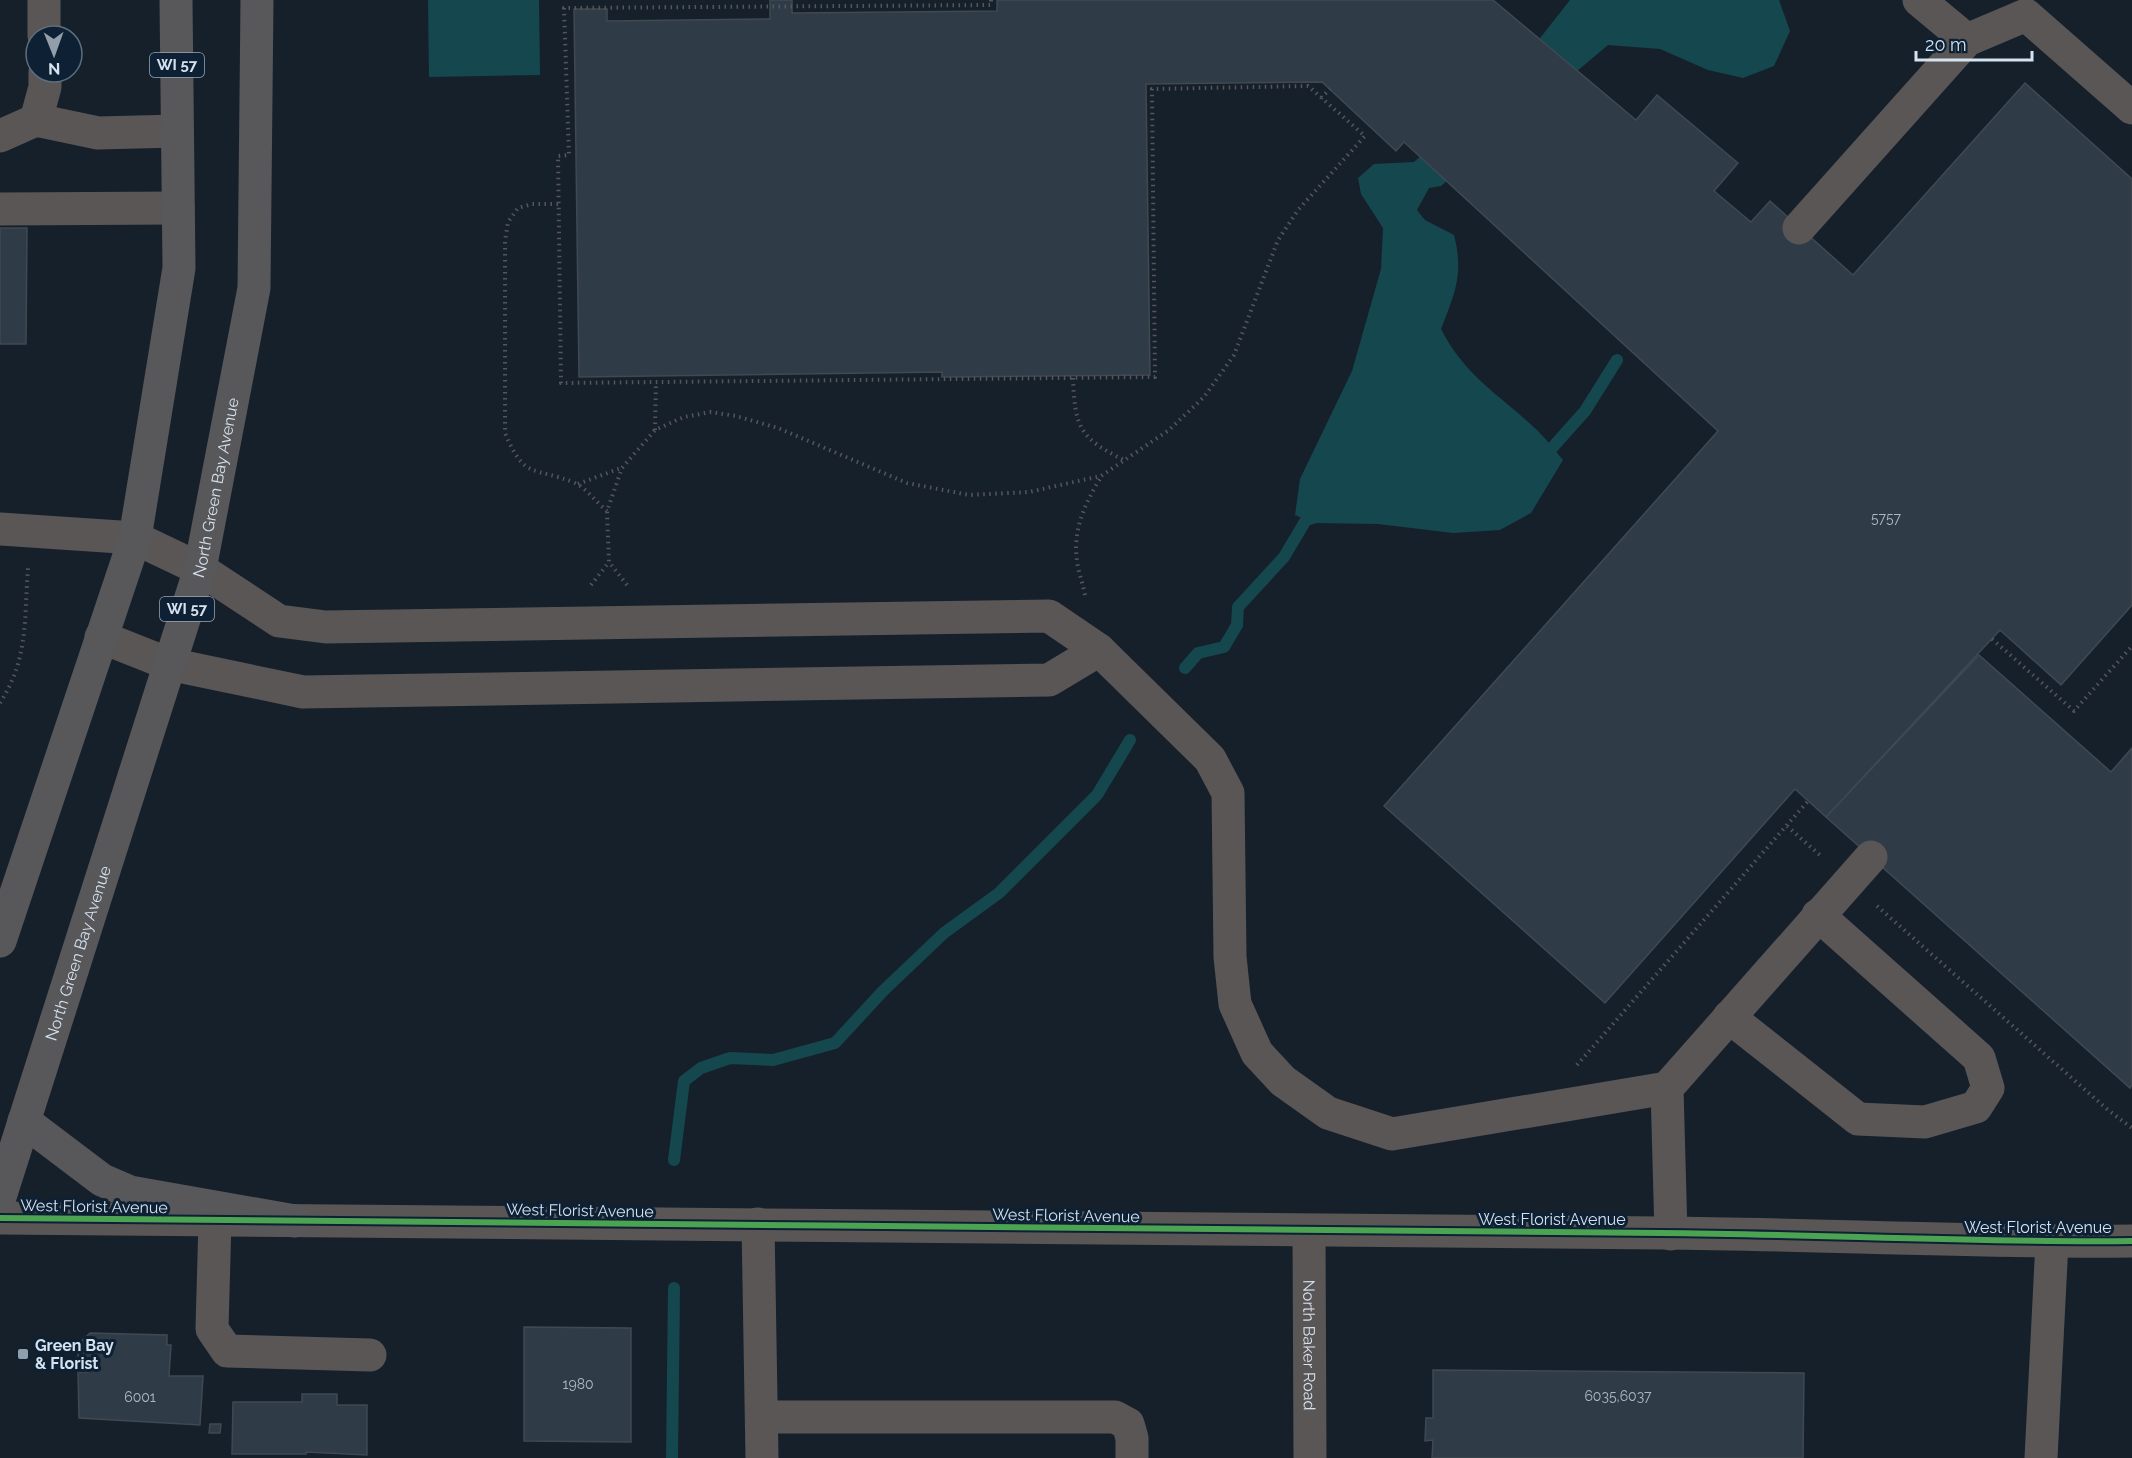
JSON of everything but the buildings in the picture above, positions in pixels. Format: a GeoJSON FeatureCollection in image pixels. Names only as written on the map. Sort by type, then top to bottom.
{"type":"FeatureCollection","features":[{"type":"Feature","properties":{"kind":"main road","name":"WI 57"},"geometry":{"type":"LineString","coordinates":[[0,941],[135,538],[179,268],[176,0]]}},
{"type":"Feature","properties":{"kind":"main road","name":"North Green Bay Avenue"},"geometry":{"type":"LineString","coordinates":[[0,1197],[200,569],[254,288],[257,0]]}},
{"type":"Feature","properties":{"kind":"main road"},"geometry":{"type":"LineString","coordinates":[[24,1121],[102,1180],[130,1192],[295,1221]]}},
{"type":"Feature","properties":{"kind":"street"},"geometry":{"type":"LineString","coordinates":[[44,0],[44,24]]}},
{"type":"Feature","properties":{"kind":"street"},"geometry":{"type":"LineString","coordinates":[[1918,0],[1967,40]]}},
{"type":"Feature","properties":{"kind":"street"},"geometry":{"type":"LineString","coordinates":[[1799,228],[1967,40],[2026,15],[2132,108]]}},
{"type":"Feature","properties":{"kind":"street"},"geometry":{"type":"LineString","coordinates":[[36,120],[45,84]]}},
{"type":"Feature","properties":{"kind":"street"},"geometry":{"type":"LineString","coordinates":[[0,136],[36,120],[98,133],[177,131]]}},
{"type":"Feature","properties":{"kind":"street"},"geometry":{"type":"LineString","coordinates":[[0,209],[178,208]]}},
{"type":"Feature","properties":{"kind":"street"},"geometry":{"type":"LineString","coordinates":[[0,529],[135,538],[200,569],[279,621],[326,627],[1049,616],[1099,650],[1210,759],[1228,793],[1230,957],[1235,1004],[1257,1053],[1283,1081],[1328,1113],[1392,1134],[1667,1088],[1871,857]]}},
{"type":"Feature","properties":{"kind":"street"},"geometry":{"type":"LineString","coordinates":[[101,637],[169,664],[303,692],[1049,680],[1099,650]]}},
{"type":"Feature","properties":{"kind":"street"},"geometry":{"type":"LineString","coordinates":[[1729,1017],[1858,1119],[1925,1122],[1976,1107],[1988,1088],[1979,1058],[1818,915]]}},
{"type":"Feature","properties":{"kind":"street"},"geometry":{"type":"LineString","coordinates":[[1667,1088],[1671,1234]]}},
{"type":"Feature","properties":{"kind":"street","name":"West Florist Avenue"},"geometry":{"type":"LineString","coordinates":[[0,1218],[758,1224],[1309,1232],[1671,1234],[2052,1242],[2132,1241]]}},
{"type":"Feature","properties":{"kind":"street"},"geometry":{"type":"LineString","coordinates":[[215,1220],[212,1329],[227,1351],[370,1355]]}},
{"type":"Feature","properties":{"kind":"street"},"geometry":{"type":"LineString","coordinates":[[758,1224],[762,1458]]}},
{"type":"Feature","properties":{"kind":"street","name":"North Baker Road"},"geometry":{"type":"LineString","coordinates":[[1309,1232],[1310,1458]]}},
{"type":"Feature","properties":{"kind":"street"},"geometry":{"type":"LineString","coordinates":[[2041,1458],[2052,1242]]}},
{"type":"Feature","properties":{"kind":"street"},"geometry":{"type":"LineString","coordinates":[[762,1417],[1115,1417],[1128,1424],[1132,1438],[1132,1458]]}},
{"type":"Feature","properties":{"kind":"path"},"geometry":{"type":"LineString","coordinates":[[991,0],[991,5],[564,8],[569,155],[558,156],[561,383],[1155,377],[1152,89],[1308,86],[1321,98],[1330,89]]}},
{"type":"Feature","properties":{"kind":"path"},"geometry":{"type":"LineString","coordinates":[[558,204],[532,204],[518,208],[508,222],[505,433],[515,458],[531,471],[578,484],[607,511]]}},
{"type":"Feature","properties":{"kind":"path"},"geometry":{"type":"LineString","coordinates":[[1073,378],[1074,414],[1083,433],[1102,449],[1125,460]]}},
{"type":"Feature","properties":{"kind":"path"},"geometry":{"type":"LineString","coordinates":[[655,430],[656,382]]}},
{"type":"Feature","properties":{"kind":"path"},"geometry":{"type":"LineString","coordinates":[[578,484],[622,468]]}},
{"type":"Feature","properties":{"kind":"path"},"geometry":{"type":"LineString","coordinates":[[1086,601],[1077,564],[1077,532],[1082,509],[1101,476]]}},
{"type":"Feature","properties":{"kind":"path"},"geometry":{"type":"LineString","coordinates":[[0,702],[13,682],[25,644],[27,568],[35,532]]}},
{"type":"Feature","properties":{"kind":"path"},"geometry":{"type":"LineString","coordinates":[[588,588],[609,562]]}},
{"type":"Feature","properties":{"kind":"path"},"geometry":{"type":"LineString","coordinates":[[1992,639],[2074,711],[2132,646]]}},
{"type":"Feature","properties":{"kind":"path"},"geometry":{"type":"LineString","coordinates":[[1787,826],[2099,1102],[2132,1128]]}},
{"type":"Feature","properties":{"kind":"shaded area"},"geometry":{"type":"Polygon","coordinates":[[[428,0],[539,0],[540,75],[429,77],[428,0]]]}},
{"type":"Feature","properties":{"kind":"shaded area"},"geometry":{"type":"Polygon","coordinates":[[[1570,0],[1779,0],[1790,31],[1774,66],[1743,78],[1708,70],[1660,49],[1608,45],[1441,186],[1429,188],[1417,210],[1425,220],[1454,235],[1457,249],[1457,283],[1441,329],[1473,374],[1539,432],[1563,460],[1531,513],[1500,530],[1453,533],[1378,524],[1314,523],[1295,515],[1300,479],[1352,371],[1381,269],[1383,228],[1361,194],[1358,178],[1374,164],[1414,162],[1526,56],[1570,0]]]}},
{"type":"Feature","properties":{"kind":"waterway"},"geometry":{"type":"LineString","coordinates":[[1538,452],[1552,448],[1585,411],[1617,360]]}},
{"type":"Feature","properties":{"kind":"waterway"},"geometry":{"type":"LineString","coordinates":[[1185,668],[1198,653],[1224,647],[1237,625],[1238,607],[1284,557],[1306,520],[1319,516]]}},
{"type":"Feature","properties":{"kind":"waterway"},"geometry":{"type":"LineString","coordinates":[[674,1160],[684,1081],[701,1068],[730,1058],[773,1060],[835,1043],[883,991],[944,933],[999,893],[1097,795],[1130,740]]}},
{"type":"Feature","properties":{"kind":"waterway"},"geometry":{"type":"LineString","coordinates":[[672,1458],[674,1288]]}},
{"type":"Feature","properties":{"kind":"cycle path"},"geometry":{"type":"LineString","coordinates":[[0,1218],[1661,1233],[2014,1241],[2132,1241]]}},
{"type":"Feature","properties":{"kind":"place","name":"Green Bay & Florist"},"geometry":{"type":"Point","coordinates":[23,1354]}}]}
